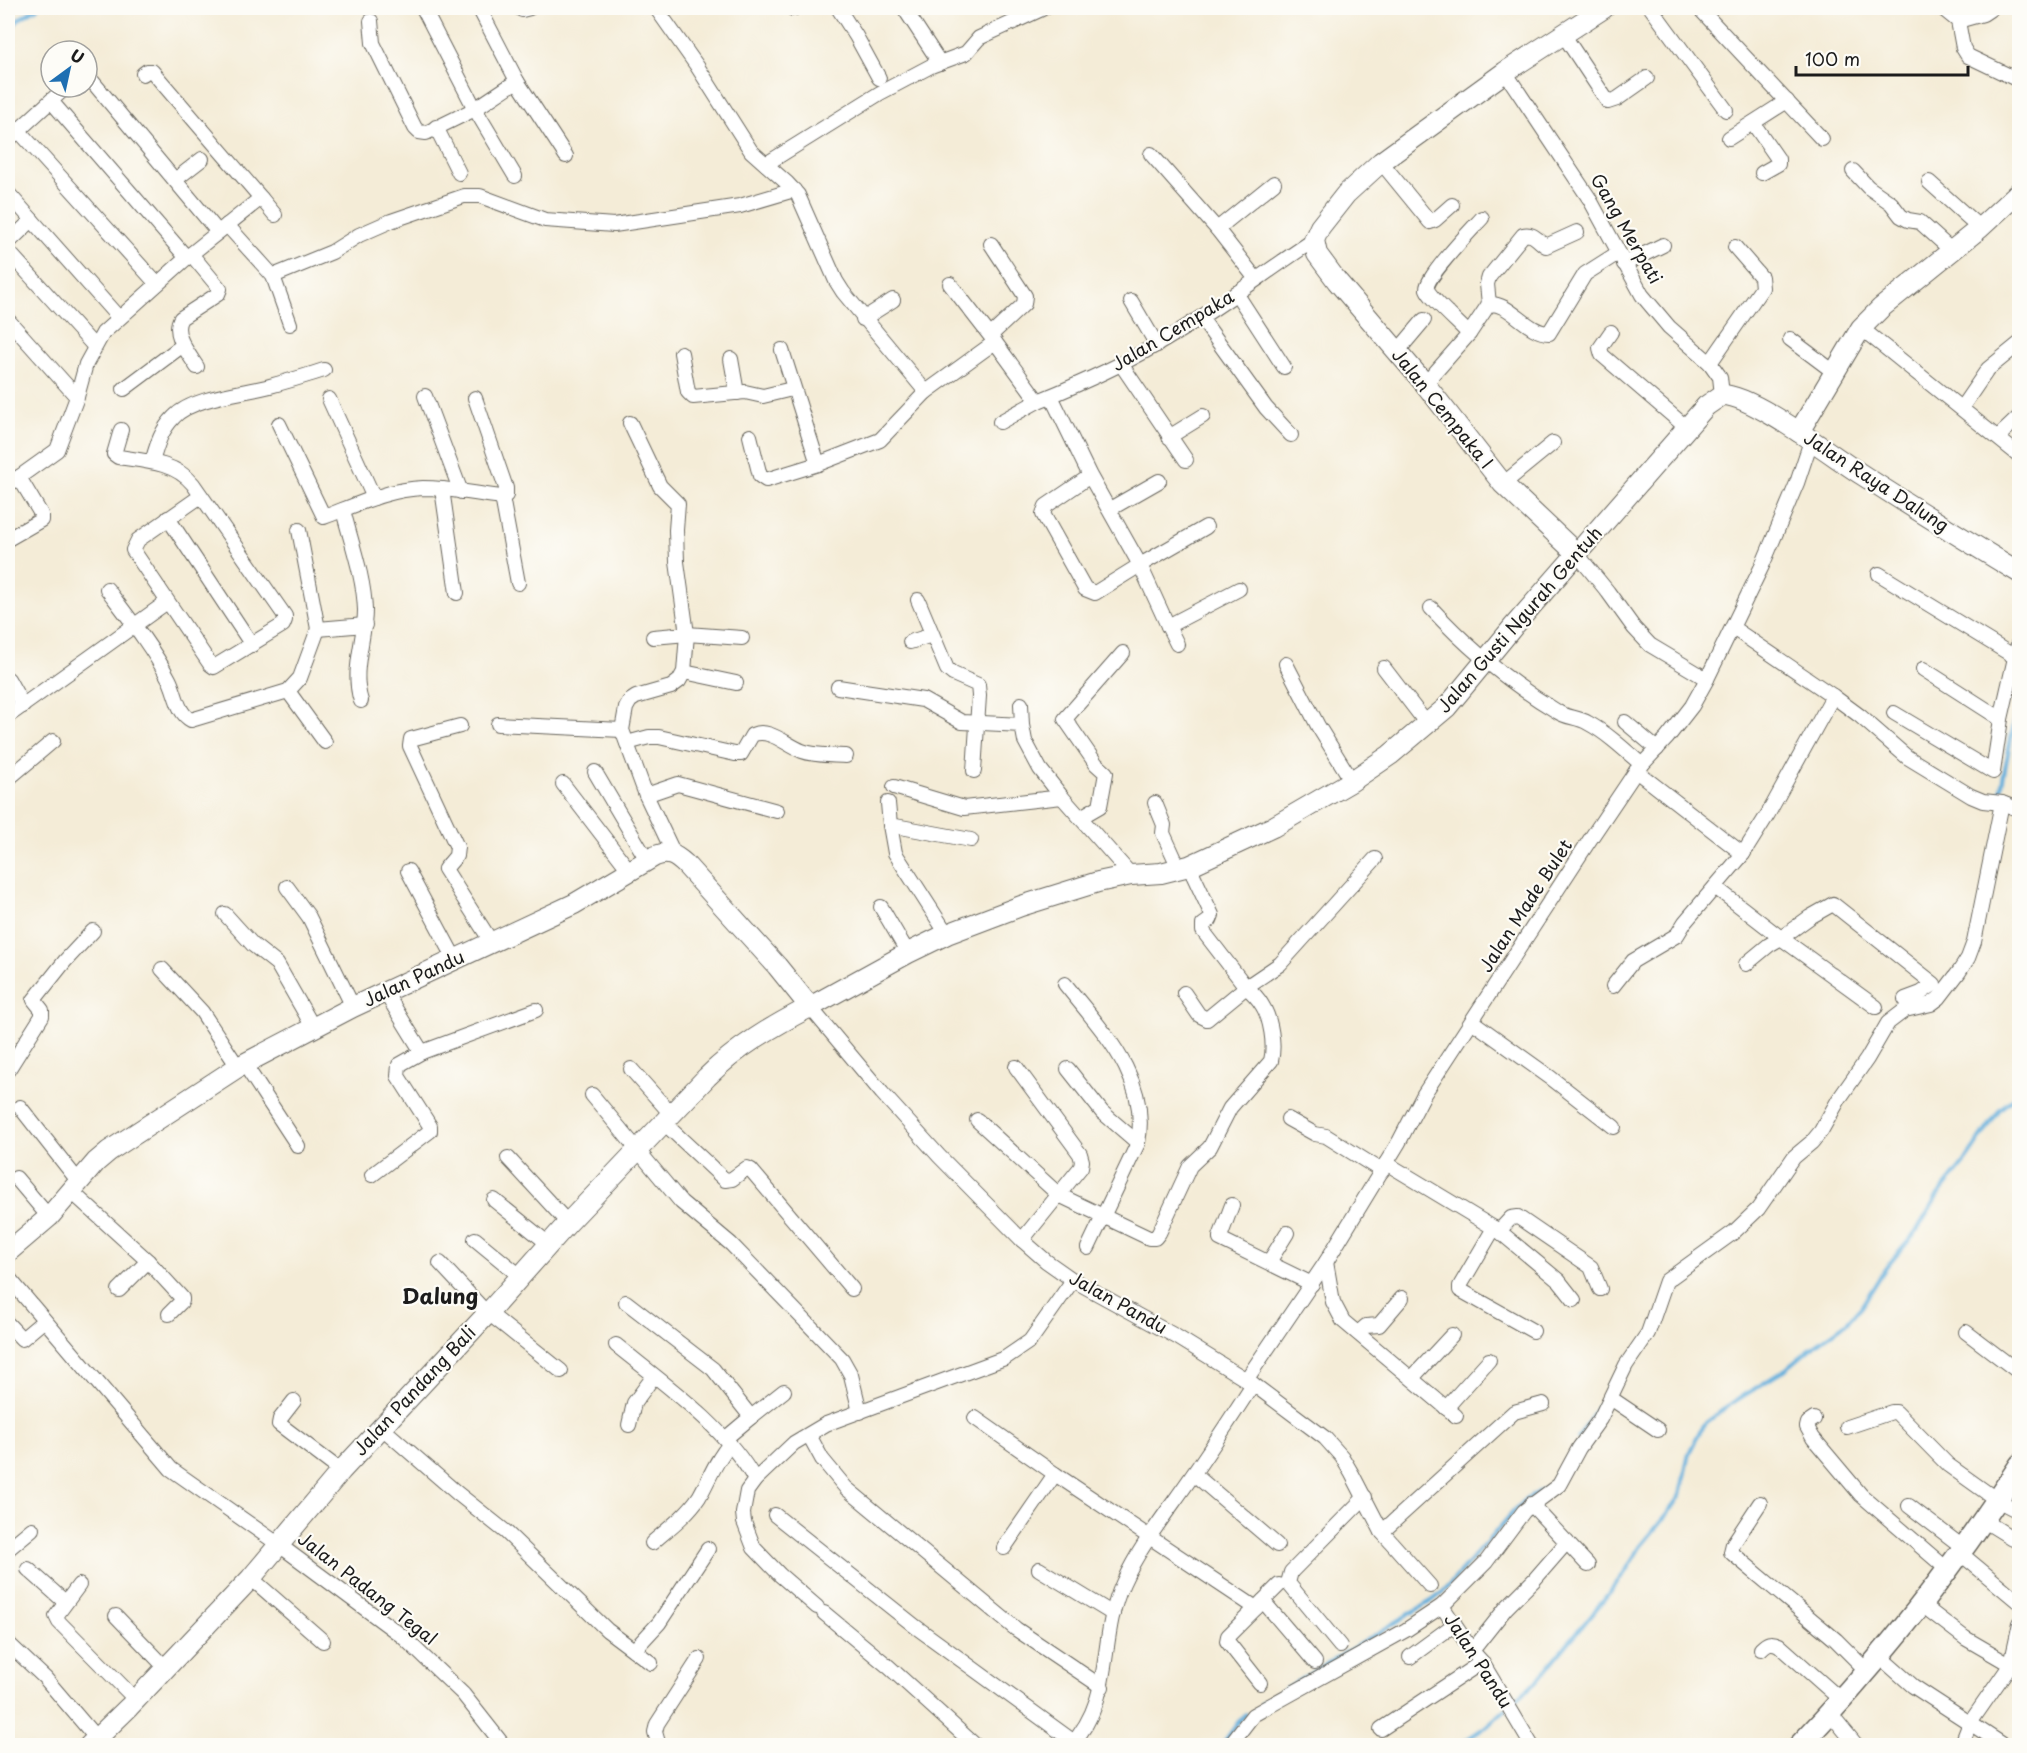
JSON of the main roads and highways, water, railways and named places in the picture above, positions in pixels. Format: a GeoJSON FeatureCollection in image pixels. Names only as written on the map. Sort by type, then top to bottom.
{"type":"FeatureCollection","features":[{"type":"Feature","properties":{"kind":"main road","name":"Jalan Cempaka"},"geometry":{"type":"LineString","coordinates":[[1316,247],[1320,227],[1346,194],[1381,162],[1505,72],[1604,8]]}},
{"type":"Feature","properties":{"kind":"main road","name":"Jalan Raya Dalung"},"geometry":{"type":"LineString","coordinates":[[2019,191],[1980,228],[1881,308],[1862,328],[1834,372],[1805,437],[2019,573]]}},
{"type":"Feature","properties":{"kind":"main road","name":"Jalan Cempaka I"},"geometry":{"type":"LineString","coordinates":[[1316,247],[1503,484],[1577,554]]}},
{"type":"Feature","properties":{"kind":"main road","name":"Jalan Gusti Ngurah Gentuh"},"geometry":{"type":"LineString","coordinates":[[812,1006],[947,934],[1021,906],[1098,882],[1131,875],[1161,873],[1184,867],[1257,835],[1352,781],[1390,755],[1447,707],[1687,428],[1710,402],[1722,395],[1733,395],[1746,400],[1805,437]]}},
{"type":"Feature","properties":{"kind":"main road","name":"Jalan Pandu"},"geometry":{"type":"LineString","coordinates":[[8,1252],[49,1217],[109,1151],[241,1066],[353,1007],[574,904],[629,870],[663,853],[674,854],[685,864],[812,1006]]}},
{"type":"Feature","properties":{"kind":"main road","name":"Jalan Pandang Bali"},"geometry":{"type":"LineString","coordinates":[[93,1742],[136,1700],[251,1578],[340,1471],[489,1312],[568,1223],[720,1064],[756,1036],[812,1006]]}},
{"type":"Feature","properties":{"kind":"main road"},"geometry":{"type":"LineString","coordinates":[[1799,1746],[1836,1707],[1922,1605],[1997,1500],[2019,1465]]}},
{"type":"Feature","properties":{"kind":"waterway"},"geometry":{"type":"LineString","coordinates":[[8,33],[19,19],[37,8]]}},
{"type":"Feature","properties":{"kind":"waterway"},"geometry":{"type":"LineString","coordinates":[[1999,799],[2020,693]]}},
{"type":"Feature","properties":{"kind":"waterway"},"geometry":{"type":"LineString","coordinates":[[1511,1704],[1536,1682],[1592,1614],[1624,1574],[1640,1547],[1668,1513],[1680,1495],[1689,1453],[1703,1425],[1732,1403],[1786,1369],[1846,1323],[1861,1307],[1885,1269],[1916,1232],[1938,1195],[1964,1163],[2000,1109],[2020,1093]]}},
{"type":"Feature","properties":{"kind":"waterway"},"geometry":{"type":"LineString","coordinates":[[1578,1438],[1600,1404]]}},
{"type":"Feature","properties":{"kind":"waterway"},"geometry":{"type":"LineString","coordinates":[[1262,1703],[1433,1600],[1442,1593],[1522,1502],[1542,1490]]}},
{"type":"Feature","properties":{"kind":"waterway"},"geometry":{"type":"LineString","coordinates":[[1457,1746],[1484,1728],[1506,1709]]}},
{"type":"Feature","properties":{"kind":"waterway"},"geometry":{"type":"LineString","coordinates":[[1221,1746],[1246,1714]]}},
{"type":"Feature","properties":{"kind":"district","name":"Dalung"},"geometry":{"type":"Point","coordinates":[440,1297]}}]}
